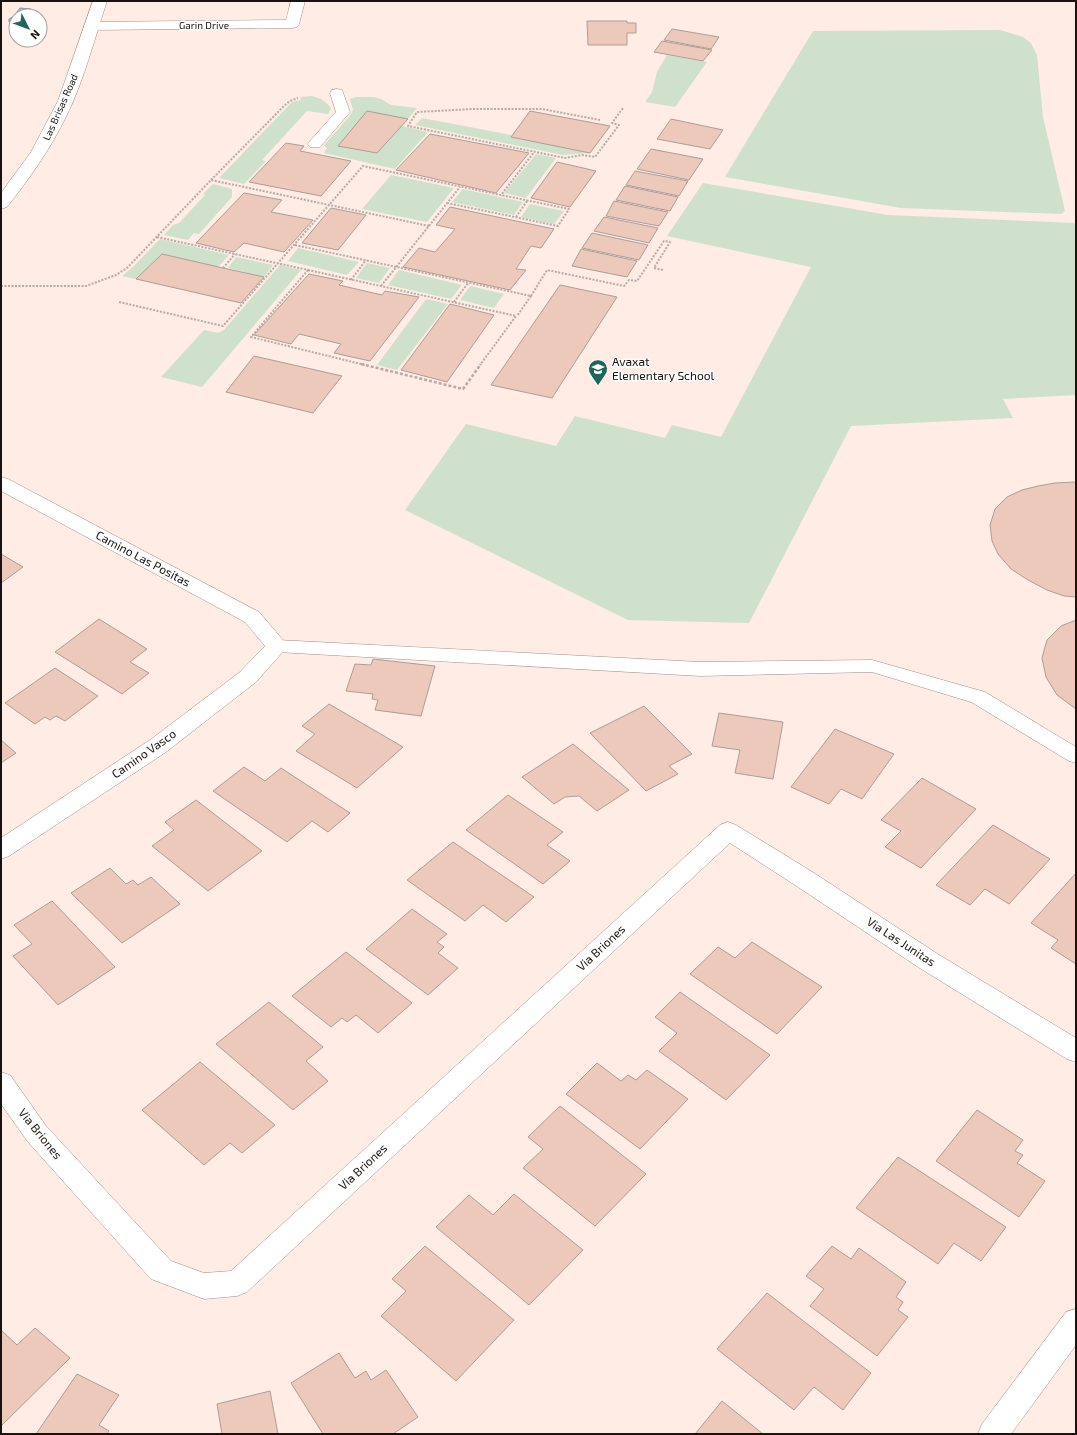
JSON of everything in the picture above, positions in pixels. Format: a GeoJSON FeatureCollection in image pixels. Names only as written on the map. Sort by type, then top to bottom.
{"type":"FeatureCollection","features":[{"type":"Feature","properties":{"kind":"street","name":"Las Brisas Road"},"geometry":{"type":"LineString","coordinates":[[1,204],[30,167],[51,132],[66,98],[100,1]]}},
{"type":"Feature","properties":{"kind":"street","name":"Garin Drive"},"geometry":{"type":"LineString","coordinates":[[91,26],[292,24],[298,1]]}},
{"type":"Feature","properties":{"kind":"street","name":"Camino Las Positas"},"geometry":{"type":"LineString","coordinates":[[1,483],[252,617],[277,646]]}},
{"type":"Feature","properties":{"kind":"street","name":"Camino Vasco"},"geometry":{"type":"LineString","coordinates":[[1,850],[158,746],[248,677],[277,646]]}},
{"type":"Feature","properties":{"kind":"street","name":"Via Las Junitas"},"geometry":{"type":"LineString","coordinates":[[728,831],[806,880],[927,960],[1076,1051]]}},
{"type":"Feature","properties":{"kind":"street","name":"Via Briones"},"geometry":{"type":"LineString","coordinates":[[1,1083],[37,1134],[161,1270],[204,1286],[237,1283],[728,831]]}},
{"type":"Feature","properties":{"kind":"street"},"geometry":{"type":"LineString","coordinates":[[993,1434],[1076,1322]]}},
{"type":"Feature","properties":{"kind":"lane"},"geometry":{"type":"LineString","coordinates":[[315,144],[343,112],[337,93]]}},
{"type":"Feature","properties":{"kind":"lane"},"geometry":{"type":"LineString","coordinates":[[277,646],[700,670],[872,666],[978,697],[1076,756]]}},
{"type":"Feature","properties":{"kind":"path"},"geometry":{"type":"LineString","coordinates":[[1,286],[86,286],[105,280],[126,268],[284,106],[290,101],[298,98]]}},
{"type":"Feature","properties":{"kind":"path"},"geometry":{"type":"LineString","coordinates":[[600,120],[542,109],[473,109],[417,112],[408,126],[565,158],[582,155],[595,157],[619,125],[612,123],[623,108]]}},
{"type":"Feature","properties":{"kind":"path"},"geometry":{"type":"LineString","coordinates":[[501,195],[535,151]]}},
{"type":"Feature","properties":{"kind":"path"},"geometry":{"type":"LineString","coordinates":[[119,302],[224,326],[363,166],[569,209],[558,226],[447,203]]}},
{"type":"Feature","properties":{"kind":"path"},"geometry":{"type":"LineString","coordinates":[[212,180],[429,226]]}},
{"type":"Feature","properties":{"kind":"path"},"geometry":{"type":"LineString","coordinates":[[381,286],[460,187]]}},
{"type":"Feature","properties":{"kind":"path"},"geometry":{"type":"LineString","coordinates":[[516,217],[527,201]]}},
{"type":"Feature","properties":{"kind":"path"},"geometry":{"type":"LineString","coordinates":[[157,237],[516,316]]}},
{"type":"Feature","properties":{"kind":"path"},"geometry":{"type":"LineString","coordinates":[[308,270],[251,337],[463,389],[516,316],[547,270],[624,286],[629,280],[637,281],[664,241],[670,242],[654,268],[664,270]]}},
{"type":"Feature","properties":{"kind":"path"},"geometry":{"type":"LineString","coordinates":[[295,245],[530,296]]}},
{"type":"Feature","properties":{"kind":"path"},"geometry":{"type":"LineString","coordinates":[[223,268],[236,254]]}},
{"type":"Feature","properties":{"kind":"path"},"geometry":{"type":"LineString","coordinates":[[351,280],[366,260]]}},
{"type":"Feature","properties":{"kind":"path"},"geometry":{"type":"LineString","coordinates":[[454,302],[468,282]]}},
{"type":"Feature","properties":{"kind":"green space"},"geometry":{"type":"Polygon","coordinates":[[[1000,30],[1023,37],[1031,43],[1037,55],[1043,117],[1065,211],[1061,214],[901,208],[725,177],[813,31],[1000,30]]]}},
{"type":"Feature","properties":{"kind":"green space"},"geometry":{"type":"Polygon","coordinates":[[[667,55],[707,62],[675,107],[645,102],[652,92],[657,72],[667,55]]]}},
{"type":"Feature","properties":{"kind":"green space"},"geometry":{"type":"Polygon","coordinates":[[[312,96],[327,103],[331,108],[328,114],[307,111],[262,160],[266,161],[244,184],[219,178],[292,102],[301,100],[300,97],[312,96]]]}},
{"type":"Feature","properties":{"kind":"green space"},"geometry":{"type":"Polygon","coordinates":[[[356,97],[374,97],[391,105],[417,108],[402,126],[428,132],[395,169],[324,153],[327,148],[324,145],[349,117],[353,110],[350,99],[356,97]]]}},
{"type":"Feature","properties":{"kind":"green space"},"geometry":{"type":"Polygon","coordinates":[[[422,118],[511,135],[512,137],[590,153],[563,155],[415,125],[422,118]]]}},
{"type":"Feature","properties":{"kind":"green space"},"geometry":{"type":"Polygon","coordinates":[[[536,154],[556,158],[526,198],[504,193],[536,154]]]}},
{"type":"Feature","properties":{"kind":"green space"},"geometry":{"type":"Polygon","coordinates":[[[391,175],[454,188],[427,222],[362,209],[391,175]]]}},
{"type":"Feature","properties":{"kind":"green space"},"geometry":{"type":"Polygon","coordinates":[[[703,183],[888,215],[1076,223],[1076,395],[1003,399],[1013,418],[851,426],[749,623],[628,620],[405,510],[466,424],[556,446],[575,416],[665,438],[672,425],[721,437],[811,267],[667,236],[703,183]]]}},
{"type":"Feature","properties":{"kind":"green space"},"geometry":{"type":"Polygon","coordinates":[[[213,184],[232,189],[232,197],[199,234],[194,233],[188,240],[164,235],[173,225],[179,223],[213,184]]]}},
{"type":"Feature","properties":{"kind":"green space"},"geometry":{"type":"Polygon","coordinates":[[[463,189],[523,202],[514,215],[452,202],[463,189]]]}},
{"type":"Feature","properties":{"kind":"green space"},"geometry":{"type":"Polygon","coordinates":[[[530,204],[564,211],[554,224],[521,217],[530,204]]]}},
{"type":"Feature","properties":{"kind":"green space"},"geometry":{"type":"Polygon","coordinates":[[[160,239],[229,255],[218,267],[162,254],[136,279],[122,276],[133,267],[160,239]]]}},
{"type":"Feature","properties":{"kind":"green space"},"geometry":{"type":"Polygon","coordinates":[[[298,248],[359,262],[347,275],[288,261],[298,248]]]}},
{"type":"Feature","properties":{"kind":"green space"},"geometry":{"type":"Polygon","coordinates":[[[236,257],[273,265],[264,277],[228,268],[236,257]]]}},
{"type":"Feature","properties":{"kind":"green space"},"geometry":{"type":"Polygon","coordinates":[[[367,263],[390,268],[379,283],[356,278],[367,263]]]}},
{"type":"Feature","properties":{"kind":"green space"},"geometry":{"type":"Polygon","coordinates":[[[280,265],[301,270],[202,387],[161,377],[204,330],[218,333],[224,330],[280,265]]]}},
{"type":"Feature","properties":{"kind":"green space"},"geometry":{"type":"Polygon","coordinates":[[[399,270],[462,285],[451,299],[388,285],[399,270]]]}},
{"type":"Feature","properties":{"kind":"green space"},"geometry":{"type":"Polygon","coordinates":[[[470,286],[504,294],[494,308],[460,300],[470,286]]]}},
{"type":"Feature","properties":{"kind":"green space"},"geometry":{"type":"Polygon","coordinates":[[[426,299],[448,304],[397,370],[377,365],[426,299]]]}},
{"type":"Feature","properties":{"kind":"building"},"geometry":{"type":"Polygon","coordinates":[[[587,21],[627,21],[627,23],[636,23],[636,33],[627,33],[627,45],[588,45],[587,21]]]}},
{"type":"Feature","properties":{"kind":"building"},"geometry":{"type":"Polygon","coordinates":[[[672,29],[719,37],[711,49],[664,40],[672,29]]]}},
{"type":"Feature","properties":{"kind":"building"},"geometry":{"type":"Polygon","coordinates":[[[662,41],[712,50],[703,61],[654,52],[662,41]]]}},
{"type":"Feature","properties":{"kind":"building"},"geometry":{"type":"Polygon","coordinates":[[[367,111],[408,119],[377,153],[338,146],[367,111]]]}},
{"type":"Feature","properties":{"kind":"building"},"geometry":{"type":"Polygon","coordinates":[[[530,111],[610,126],[590,153],[511,137],[530,111]]]}},
{"type":"Feature","properties":{"kind":"building"},"geometry":{"type":"Polygon","coordinates":[[[671,119],[723,130],[710,149],[657,139],[671,119]]]}},
{"type":"Feature","properties":{"kind":"building"},"geometry":{"type":"Polygon","coordinates":[[[430,134],[529,153],[496,193],[396,170],[430,134]]]}},
{"type":"Feature","properties":{"kind":"building"},"geometry":{"type":"Polygon","coordinates":[[[286,143],[304,146],[300,151],[351,161],[321,196],[249,182],[286,143]]]}},
{"type":"Feature","properties":{"kind":"building"},"geometry":{"type":"Polygon","coordinates":[[[651,149],[703,159],[689,180],[637,169],[651,149]]]}},
{"type":"Feature","properties":{"kind":"building"},"geometry":{"type":"Polygon","coordinates":[[[557,162],[596,171],[570,207],[531,198],[557,162]]]}},
{"type":"Feature","properties":{"kind":"building"},"geometry":{"type":"Polygon","coordinates":[[[635,171],[688,181],[679,196],[626,185],[635,171]]]}},
{"type":"Feature","properties":{"kind":"building"},"geometry":{"type":"Polygon","coordinates":[[[625,186],[678,197],[670,211],[616,200],[625,186]]]}},
{"type":"Feature","properties":{"kind":"building"},"geometry":{"type":"Polygon","coordinates":[[[244,193],[282,200],[271,212],[313,220],[284,252],[244,243],[234,252],[196,243],[244,193]]]}},
{"type":"Feature","properties":{"kind":"building"},"geometry":{"type":"Polygon","coordinates":[[[614,201],[668,212],[659,226],[606,216],[614,201]]]}},
{"type":"Feature","properties":{"kind":"building"},"geometry":{"type":"Polygon","coordinates":[[[450,207],[554,229],[541,248],[531,246],[516,269],[526,270],[510,290],[403,267],[419,248],[435,252],[455,229],[436,225],[450,207]]]}},
{"type":"Feature","properties":{"kind":"building"},"geometry":{"type":"Polygon","coordinates":[[[331,208],[366,215],[338,250],[302,243],[331,208]]]}},
{"type":"Feature","properties":{"kind":"building"},"geometry":{"type":"Polygon","coordinates":[[[604,217],[658,228],[649,243],[594,231],[604,217]]]}},
{"type":"Feature","properties":{"kind":"building"},"geometry":{"type":"Polygon","coordinates":[[[592,233],[648,245],[639,260],[582,248],[592,233]]]}},
{"type":"Feature","properties":{"kind":"building"},"geometry":{"type":"Polygon","coordinates":[[[581,249],[637,261],[627,277],[572,266],[581,249]]]}},
{"type":"Feature","properties":{"kind":"building"},"geometry":{"type":"Polygon","coordinates":[[[162,254],[264,277],[241,303],[136,279],[162,254]]]}},
{"type":"Feature","properties":{"kind":"building"},"geometry":{"type":"Polygon","coordinates":[[[309,274],[343,281],[339,285],[382,295],[385,291],[419,297],[370,361],[334,353],[341,344],[299,334],[291,344],[254,335],[309,274]]]}},
{"type":"Feature","properties":{"kind":"building"},"geometry":{"type":"Polygon","coordinates":[[[560,285],[617,297],[552,398],[491,385],[560,285]]]}},
{"type":"Feature","properties":{"kind":"building"},"geometry":{"type":"Polygon","coordinates":[[[450,304],[494,315],[447,382],[401,370],[450,304]]]}},
{"type":"Feature","properties":{"kind":"building"},"geometry":{"type":"Polygon","coordinates":[[[254,356],[342,376],[313,413],[226,392],[254,356]]]}},
{"type":"Feature","properties":{"kind":"building"},"geometry":{"type":"Polygon","coordinates":[[[1076,483],[1076,597],[1064,596],[1047,590],[1011,569],[998,554],[992,541],[990,525],[995,509],[1007,497],[1022,490],[1038,486],[1076,483]]]}},
{"type":"Feature","properties":{"kind":"building"},"geometry":{"type":"Polygon","coordinates":[[[1,554],[23,567],[1,583],[1,554]]]}},
{"type":"Feature","properties":{"kind":"building"},"geometry":{"type":"Polygon","coordinates":[[[99,619],[147,649],[130,662],[149,673],[122,694],[55,652],[99,619]]]}},
{"type":"Feature","properties":{"kind":"building"},"geometry":{"type":"Polygon","coordinates":[[[1076,620],[1076,709],[1057,695],[1046,677],[1042,658],[1047,640],[1061,626],[1076,620]]]}},
{"type":"Feature","properties":{"kind":"building"},"geometry":{"type":"Polygon","coordinates":[[[373,659],[435,666],[421,716],[375,710],[378,700],[372,699],[373,694],[346,691],[355,664],[371,665],[373,659]]]}},
{"type":"Feature","properties":{"kind":"building"},"geometry":{"type":"Polygon","coordinates":[[[55,668],[98,696],[65,721],[56,716],[50,720],[45,717],[35,724],[5,703],[55,668]]]}},
{"type":"Feature","properties":{"kind":"building"},"geometry":{"type":"Polygon","coordinates":[[[329,704],[403,747],[357,788],[296,751],[315,734],[302,726],[329,704]]]}},
{"type":"Feature","properties":{"kind":"building"},"geometry":{"type":"Polygon","coordinates":[[[644,706],[692,754],[669,766],[678,774],[646,791],[590,733],[644,706]]]}},
{"type":"Feature","properties":{"kind":"building"},"geometry":{"type":"Polygon","coordinates":[[[719,713],[783,722],[773,779],[735,773],[740,750],[712,746],[719,713]]]}},
{"type":"Feature","properties":{"kind":"building"},"geometry":{"type":"Polygon","coordinates":[[[835,729],[894,754],[862,799],[841,789],[829,804],[791,787],[835,729]]]}},
{"type":"Feature","properties":{"kind":"building"},"geometry":{"type":"Polygon","coordinates":[[[1,740],[16,753],[1,763],[1,740]]]}},
{"type":"Feature","properties":{"kind":"building"},"geometry":{"type":"Polygon","coordinates":[[[573,744],[629,790],[597,811],[579,796],[565,797],[554,804],[522,777],[573,744]]]}},
{"type":"Feature","properties":{"kind":"building"},"geometry":{"type":"Polygon","coordinates":[[[244,767],[265,781],[281,768],[350,813],[328,832],[312,821],[287,842],[213,791],[244,767]]]}},
{"type":"Feature","properties":{"kind":"building"},"geometry":{"type":"Polygon","coordinates":[[[922,778],[976,809],[921,868],[885,847],[901,831],[881,820],[922,778]]]}},
{"type":"Feature","properties":{"kind":"building"},"geometry":{"type":"Polygon","coordinates":[[[508,795],[563,832],[547,845],[570,861],[543,884],[466,830],[508,795]]]}},
{"type":"Feature","properties":{"kind":"building"},"geometry":{"type":"Polygon","coordinates":[[[196,800],[262,851],[208,891],[152,846],[174,830],[165,822],[196,800]]]}},
{"type":"Feature","properties":{"kind":"building"},"geometry":{"type":"Polygon","coordinates":[[[993,825],[1050,859],[1009,904],[985,889],[970,905],[936,885],[993,825]]]}},
{"type":"Feature","properties":{"kind":"building"},"geometry":{"type":"Polygon","coordinates":[[[453,842],[534,897],[506,922],[483,905],[465,921],[407,880],[453,842]]]}},
{"type":"Feature","properties":{"kind":"building"},"geometry":{"type":"Polygon","coordinates":[[[110,868],[126,884],[133,880],[138,885],[151,877],[180,904],[122,943],[71,893],[110,868]]]}},
{"type":"Feature","properties":{"kind":"building"},"geometry":{"type":"Polygon","coordinates":[[[1076,873],[1076,964],[1051,948],[1058,940],[1031,923],[1076,873]]]}},
{"type":"Feature","properties":{"kind":"building"},"geometry":{"type":"Polygon","coordinates":[[[52,901],[115,967],[58,1005],[13,956],[32,944],[14,925],[52,901]]]}},
{"type":"Feature","properties":{"kind":"building"},"geometry":{"type":"Polygon","coordinates":[[[412,909],[447,934],[437,942],[444,947],[438,953],[458,968],[428,995],[366,949],[412,909]]]}},
{"type":"Feature","properties":{"kind":"building"},"geometry":{"type":"Polygon","coordinates":[[[752,942],[822,987],[777,1034],[690,974],[718,947],[735,958],[752,942]]]}},
{"type":"Feature","properties":{"kind":"building"},"geometry":{"type":"Polygon","coordinates":[[[346,952],[412,1003],[378,1033],[356,1015],[347,1022],[342,1018],[331,1027],[292,996],[346,952]]]}},
{"type":"Feature","properties":{"kind":"building"},"geometry":{"type":"Polygon","coordinates":[[[680,992],[770,1055],[726,1100],[659,1051],[677,1033],[655,1017],[680,992]]]}},
{"type":"Feature","properties":{"kind":"building"},"geometry":{"type":"Polygon","coordinates":[[[269,1002],[323,1047],[306,1061],[328,1081],[293,1110],[216,1044],[269,1002]]]}},
{"type":"Feature","properties":{"kind":"building"},"geometry":{"type":"Polygon","coordinates":[[[200,1062],[275,1125],[242,1153],[230,1143],[204,1165],[142,1110],[200,1062]]]}},
{"type":"Feature","properties":{"kind":"building"},"geometry":{"type":"Polygon","coordinates":[[[597,1063],[621,1081],[628,1075],[636,1080],[647,1070],[688,1099],[640,1149],[566,1094],[597,1063]]]}},
{"type":"Feature","properties":{"kind":"building"},"geometry":{"type":"Polygon","coordinates":[[[560,1106],[646,1174],[595,1226],[523,1168],[543,1149],[528,1137],[560,1106]]]}},
{"type":"Feature","properties":{"kind":"building"},"geometry":{"type":"Polygon","coordinates":[[[977,1110],[1023,1140],[1015,1151],[1023,1155],[1017,1163],[1045,1181],[1019,1217],[936,1161],[977,1110]]]}},
{"type":"Feature","properties":{"kind":"building"},"geometry":{"type":"Polygon","coordinates":[[[898,1157],[1006,1227],[981,1261],[954,1243],[938,1264],[856,1208],[898,1157]]]}},
{"type":"Feature","properties":{"kind":"building"},"geometry":{"type":"Polygon","coordinates":[[[514,1194],[583,1250],[529,1305],[436,1227],[469,1195],[493,1215],[514,1194]]]}},
{"type":"Feature","properties":{"kind":"building"},"geometry":{"type":"Polygon","coordinates":[[[425,1246],[514,1320],[456,1381],[381,1316],[406,1291],[392,1279],[425,1246]]]}},
{"type":"Feature","properties":{"kind":"building"},"geometry":{"type":"Polygon","coordinates":[[[832,1246],[851,1259],[859,1248],[906,1282],[896,1297],[903,1302],[898,1310],[908,1317],[877,1356],[810,1306],[824,1289],[806,1276],[832,1246]]]}},
{"type":"Feature","properties":{"kind":"building"},"geometry":{"type":"Polygon","coordinates":[[[767,1293],[871,1373],[843,1410],[814,1387],[794,1410],[717,1349],[767,1293]]]}},
{"type":"Feature","properties":{"kind":"building"},"geometry":{"type":"Polygon","coordinates":[[[35,1328],[70,1358],[1,1426],[1,1330],[17,1345],[35,1328]]]}},
{"type":"Feature","properties":{"kind":"building"},"geometry":{"type":"Polygon","coordinates":[[[339,1353],[355,1378],[366,1371],[371,1380],[386,1370],[418,1417],[393,1434],[323,1434],[291,1383],[339,1353]]]}},
{"type":"Feature","properties":{"kind":"building"},"geometry":{"type":"Polygon","coordinates":[[[77,1374],[119,1395],[99,1425],[109,1431],[107,1434],[36,1434],[77,1374]]]}},
{"type":"Feature","properties":{"kind":"building"},"geometry":{"type":"Polygon","coordinates":[[[270,1391],[278,1434],[222,1434],[217,1404],[270,1391]]]}},
{"type":"Feature","properties":{"kind":"building"},"geometry":{"type":"Polygon","coordinates":[[[722,1401],[763,1434],[695,1434],[722,1401]]]}},
{"type":"Feature","properties":{"kind":"place","name":"Avaxat Elementary School"},"geometry":{"type":"Point","coordinates":[598,386]}}]}
